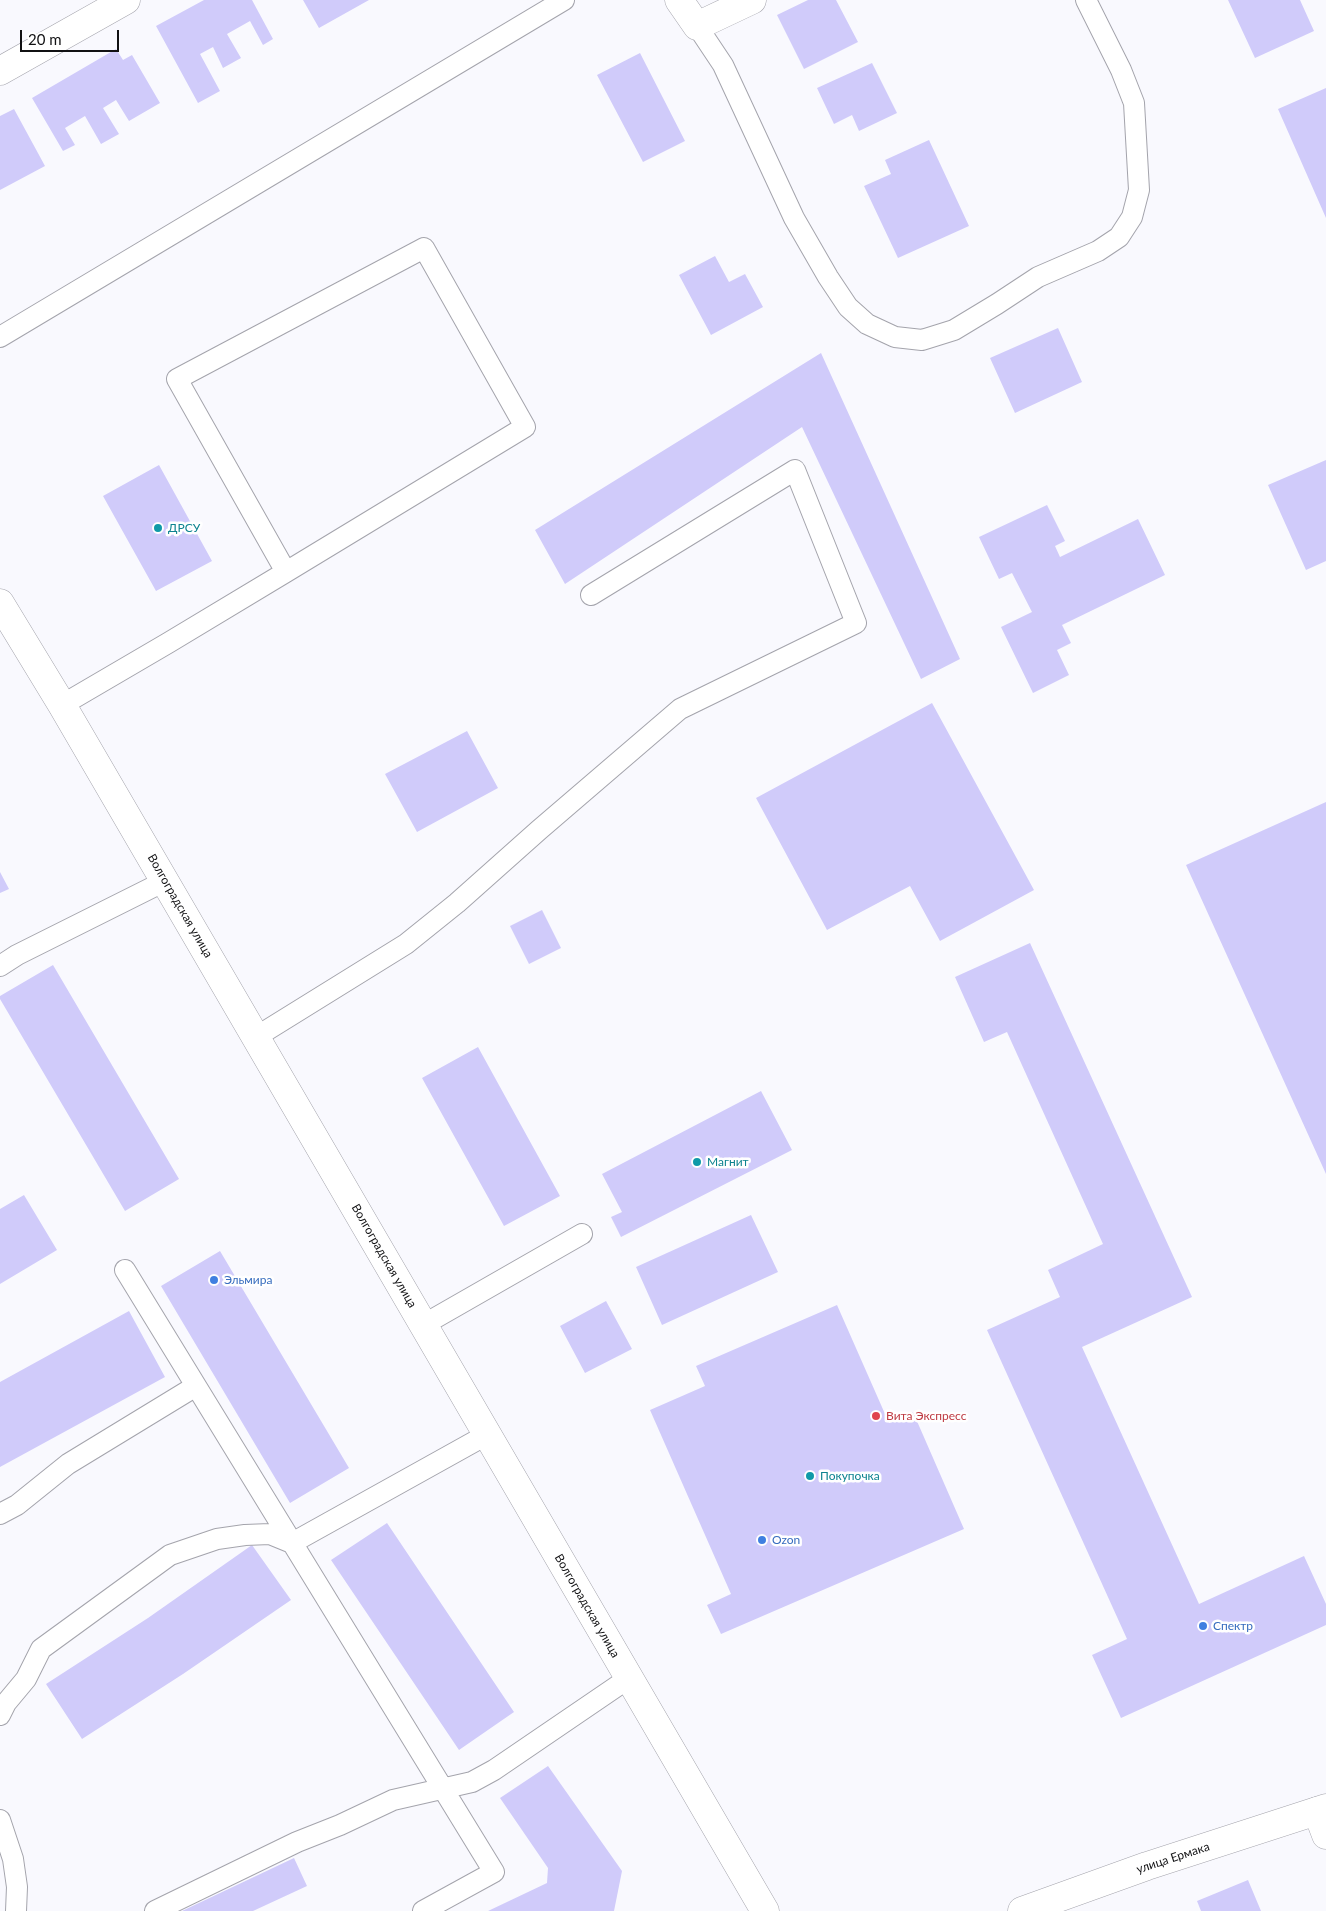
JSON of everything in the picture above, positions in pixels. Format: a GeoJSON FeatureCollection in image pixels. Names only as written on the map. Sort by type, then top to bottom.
{"type":"FeatureCollection","features":[{"type":"Feature","properties":{"kind":"street"},"geometry":{"type":"LineString","coordinates":[[0,71],[126,0]]}},
{"type":"Feature","properties":{"kind":"street"},"geometry":{"type":"LineString","coordinates":[[679,0],[697,26],[752,0]]}},
{"type":"Feature","properties":{"kind":"street","name":"Волгоградская улица"},"geometry":{"type":"LineString","coordinates":[[0,602],[424,1324],[765,1911]]}},
{"type":"Feature","properties":{"kind":"street","name":"улица Ермака"},"geometry":{"type":"LineString","coordinates":[[1022,1911],[1147,1866],[1323,1818]]}},
{"type":"Feature","properties":{"kind":"lane"},"geometry":{"type":"LineString","coordinates":[[0,337],[564,0]]}},
{"type":"Feature","properties":{"kind":"lane"},"geometry":{"type":"LineString","coordinates":[[697,26],[723,65],[794,218],[828,277],[848,307],[867,324],[895,337],[922,340],[954,330],[1038,277],[1098,251],[1119,237],[1132,217],[1139,190],[1134,103],[1121,70],[1086,0]]}},
{"type":"Feature","properties":{"kind":"lane"},"geometry":{"type":"LineString","coordinates":[[62,705],[286,572],[525,427],[424,248],[177,379],[286,572]]}},
{"type":"Feature","properties":{"kind":"lane"},"geometry":{"type":"LineString","coordinates":[[256,1037],[406,944],[457,903],[680,709],[856,623],[795,470],[591,595]]}},
{"type":"Feature","properties":{"kind":"lane"},"geometry":{"type":"LineString","coordinates":[[0,966],[17,955],[165,881]]}},
{"type":"Feature","properties":{"kind":"lane"},"geometry":{"type":"LineString","coordinates":[[424,1324],[582,1234]]}},
{"type":"Feature","properties":{"kind":"lane"},"geometry":{"type":"LineString","coordinates":[[125,1270],[494,1872],[423,1911]]}},
{"type":"Feature","properties":{"kind":"lane"},"geometry":{"type":"LineString","coordinates":[[0,1514],[17,1505],[68,1464],[196,1386]]}},
{"type":"Feature","properties":{"kind":"lane"},"geometry":{"type":"LineString","coordinates":[[292,1543],[488,1434]]}},
{"type":"Feature","properties":{"kind":"lane"},"geometry":{"type":"LineString","coordinates":[[0,1715],[6,1704],[26,1679],[41,1649],[170,1555],[217,1539],[245,1535],[270,1534],[292,1543]]}},
{"type":"Feature","properties":{"kind":"lane"},"geometry":{"type":"LineString","coordinates":[[155,1911],[297,1842],[393,1800],[472,1782],[494,1770],[630,1678]]}},
{"type":"Feature","properties":{"kind":"lane"},"geometry":{"type":"LineString","coordinates":[[0,1820],[13,1859],[17,1887],[16,1911]]}},
{"type":"Feature","properties":{"kind":"building"},"geometry":{"type":"Polygon","coordinates":[[[204,0],[252,0],[273,39],[263,45],[250,21],[227,34],[241,58],[223,68],[213,47],[200,54],[220,91],[198,103],[156,26],[204,0]]]}},
{"type":"Feature","properties":{"kind":"building"},"geometry":{"type":"Polygon","coordinates":[[[303,0],[369,0],[319,28],[303,0]]]}},
{"type":"Feature","properties":{"kind":"building"},"geometry":{"type":"Polygon","coordinates":[[[808,0],[836,0],[858,42],[804,69],[777,15],[808,0]]]}},
{"type":"Feature","properties":{"kind":"building"},"geometry":{"type":"Polygon","coordinates":[[[1228,0],[1300,0],[1314,31],[1255,58],[1228,0]]]}},
{"type":"Feature","properties":{"kind":"building"},"geometry":{"type":"Polygon","coordinates":[[[116,49],[123,60],[132,55],[160,103],[129,121],[116,100],[103,108],[119,134],[101,144],[85,116],[65,128],[75,145],[63,151],[32,98],[116,49]]]}},
{"type":"Feature","properties":{"kind":"building"},"geometry":{"type":"Polygon","coordinates":[[[640,53],[685,141],[643,162],[597,75],[640,53]]]}},
{"type":"Feature","properties":{"kind":"building"},"geometry":{"type":"Polygon","coordinates":[[[872,63],[897,113],[859,131],[852,115],[834,124],[817,88],[872,63]]]}},
{"type":"Feature","properties":{"kind":"building"},"geometry":{"type":"Polygon","coordinates":[[[1326,88],[1326,218],[1278,109],[1326,88]]]}},
{"type":"Feature","properties":{"kind":"building"},"geometry":{"type":"Polygon","coordinates":[[[14,109],[45,166],[0,190],[0,116],[14,109]]]}},
{"type":"Feature","properties":{"kind":"building"},"geometry":{"type":"Polygon","coordinates":[[[929,140],[969,226],[898,258],[864,186],[891,174],[885,160],[929,140]]]}},
{"type":"Feature","properties":{"kind":"building"},"geometry":{"type":"Polygon","coordinates":[[[715,256],[729,282],[745,274],[763,307],[711,335],[679,275],[715,256]]]}},
{"type":"Feature","properties":{"kind":"building"},"geometry":{"type":"Polygon","coordinates":[[[1058,328],[1082,382],[1015,413],[990,358],[1058,328]]]}},
{"type":"Feature","properties":{"kind":"building"},"geometry":{"type":"Polygon","coordinates":[[[821,353],[960,659],[921,679],[802,427],[565,584],[535,530],[821,353]]]}},
{"type":"Feature","properties":{"kind":"building"},"geometry":{"type":"Polygon","coordinates":[[[1326,460],[1326,561],[1306,570],[1268,485],[1326,460]]]}},
{"type":"Feature","properties":{"kind":"building","name":"ДРСУ"},"geometry":{"type":"Polygon","coordinates":[[[159,465],[212,561],[156,591],[103,496],[159,465]]]}},
{"type":"Feature","properties":{"kind":"building"},"geometry":{"type":"Polygon","coordinates":[[[1047,505],[1065,541],[1055,546],[1060,557],[1138,519],[1165,575],[1062,625],[1071,643],[1057,650],[1069,675],[1033,693],[1001,627],[1032,612],[1012,573],[999,579],[979,537],[1047,505]]]}},
{"type":"Feature","properties":{"kind":"building"},"geometry":{"type":"Polygon","coordinates":[[[932,703],[1034,890],[940,941],[910,886],[827,930],[756,798],[932,703]]]}},
{"type":"Feature","properties":{"kind":"building"},"geometry":{"type":"Polygon","coordinates":[[[467,731],[498,788],[417,832],[385,774],[467,731]]]}},
{"type":"Feature","properties":{"kind":"building"},"geometry":{"type":"Polygon","coordinates":[[[1326,802],[1326,1174],[1186,865],[1326,802]]]}},
{"type":"Feature","properties":{"kind":"building"},"geometry":{"type":"Polygon","coordinates":[[[0,872],[9,889],[0,893],[0,872]]]}},
{"type":"Feature","properties":{"kind":"building"},"geometry":{"type":"Polygon","coordinates":[[[542,910],[561,948],[529,964],[510,926],[542,910]]]}},
{"type":"Feature","properties":{"kind":"building"},"geometry":{"type":"Polygon","coordinates":[[[1030,943],[1192,1297],[1082,1347],[1199,1604],[1304,1556],[1326,1604],[1326,1625],[1121,1718],[1092,1655],[1127,1639],[987,1330],[1060,1297],[1048,1270],[1103,1244],[1007,1032],[984,1042],[955,977],[1030,943]]]}},
{"type":"Feature","properties":{"kind":"building"},"geometry":{"type":"Polygon","coordinates":[[[53,965],[179,1179],[125,1211],[0,999],[0,996],[53,965]]]}},
{"type":"Feature","properties":{"kind":"building"},"geometry":{"type":"Polygon","coordinates":[[[478,1047],[560,1196],[504,1226],[422,1078],[478,1047]]]}},
{"type":"Feature","properties":{"kind":"building","name":"Магнит"},"geometry":{"type":"Polygon","coordinates":[[[761,1091],[792,1150],[621,1237],[611,1217],[622,1212],[602,1174],[761,1091]]]}},
{"type":"Feature","properties":{"kind":"building"},"geometry":{"type":"Polygon","coordinates":[[[24,1195],[57,1250],[0,1284],[0,1209],[24,1195]]]}},
{"type":"Feature","properties":{"kind":"building"},"geometry":{"type":"Polygon","coordinates":[[[751,1215],[778,1272],[662,1325],[636,1267],[751,1215]]]}},
{"type":"Feature","properties":{"kind":"building"},"geometry":{"type":"Polygon","coordinates":[[[220,1251],[349,1468],[290,1503],[161,1286],[220,1251]]]}},
{"type":"Feature","properties":{"kind":"building"},"geometry":{"type":"Polygon","coordinates":[[[606,1301],[632,1349],[585,1373],[560,1326],[606,1301]]]}},
{"type":"Feature","properties":{"kind":"building","name":"Покупочка"},"geometry":{"type":"Polygon","coordinates":[[[837,1305],[889,1423],[913,1412],[964,1529],[721,1634],[707,1605],[731,1594],[650,1410],[705,1386],[696,1366],[837,1305]]]}},
{"type":"Feature","properties":{"kind":"building"},"geometry":{"type":"Polygon","coordinates":[[[129,1311],[165,1377],[0,1467],[0,1382],[129,1311]]]}},
{"type":"Feature","properties":{"kind":"building"},"geometry":{"type":"Polygon","coordinates":[[[387,1523],[514,1712],[459,1750],[331,1560],[387,1523]]]}},
{"type":"Feature","properties":{"kind":"building"},"geometry":{"type":"Polygon","coordinates":[[[252,1545],[291,1600],[183,1674],[82,1739],[46,1684],[148,1618],[252,1545]]]}},
{"type":"Feature","properties":{"kind":"building"},"geometry":{"type":"Polygon","coordinates":[[[548,1766],[622,1871],[614,1911],[488,1911],[547,1883],[548,1868],[500,1798],[548,1766]]]}},
{"type":"Feature","properties":{"kind":"building"},"geometry":{"type":"Polygon","coordinates":[[[294,1858],[307,1886],[253,1911],[182,1911],[294,1858]]]}},
{"type":"Feature","properties":{"kind":"building"},"geometry":{"type":"Polygon","coordinates":[[[1248,1880],[1261,1911],[1201,1911],[1197,1901],[1248,1880]]]}},
{"type":"Feature","properties":{"kind":"place","name":"ДРСУ"},"geometry":{"type":"Point","coordinates":[158,528]}},
{"type":"Feature","properties":{"kind":"place","name":"Магнит"},"geometry":{"type":"Point","coordinates":[697,1162]}},
{"type":"Feature","properties":{"kind":"place","name":"Эльмира"},"geometry":{"type":"Point","coordinates":[214,1280]}},
{"type":"Feature","properties":{"kind":"place","name":"Вита Экспресс"},"geometry":{"type":"Point","coordinates":[876,1416]}},
{"type":"Feature","properties":{"kind":"place","name":"Покупочка"},"geometry":{"type":"Point","coordinates":[810,1476]}},
{"type":"Feature","properties":{"kind":"place","name":"Ozon"},"geometry":{"type":"Point","coordinates":[762,1540]}},
{"type":"Feature","properties":{"kind":"place","name":"Спектр"},"geometry":{"type":"Point","coordinates":[1203,1626]}}]}
